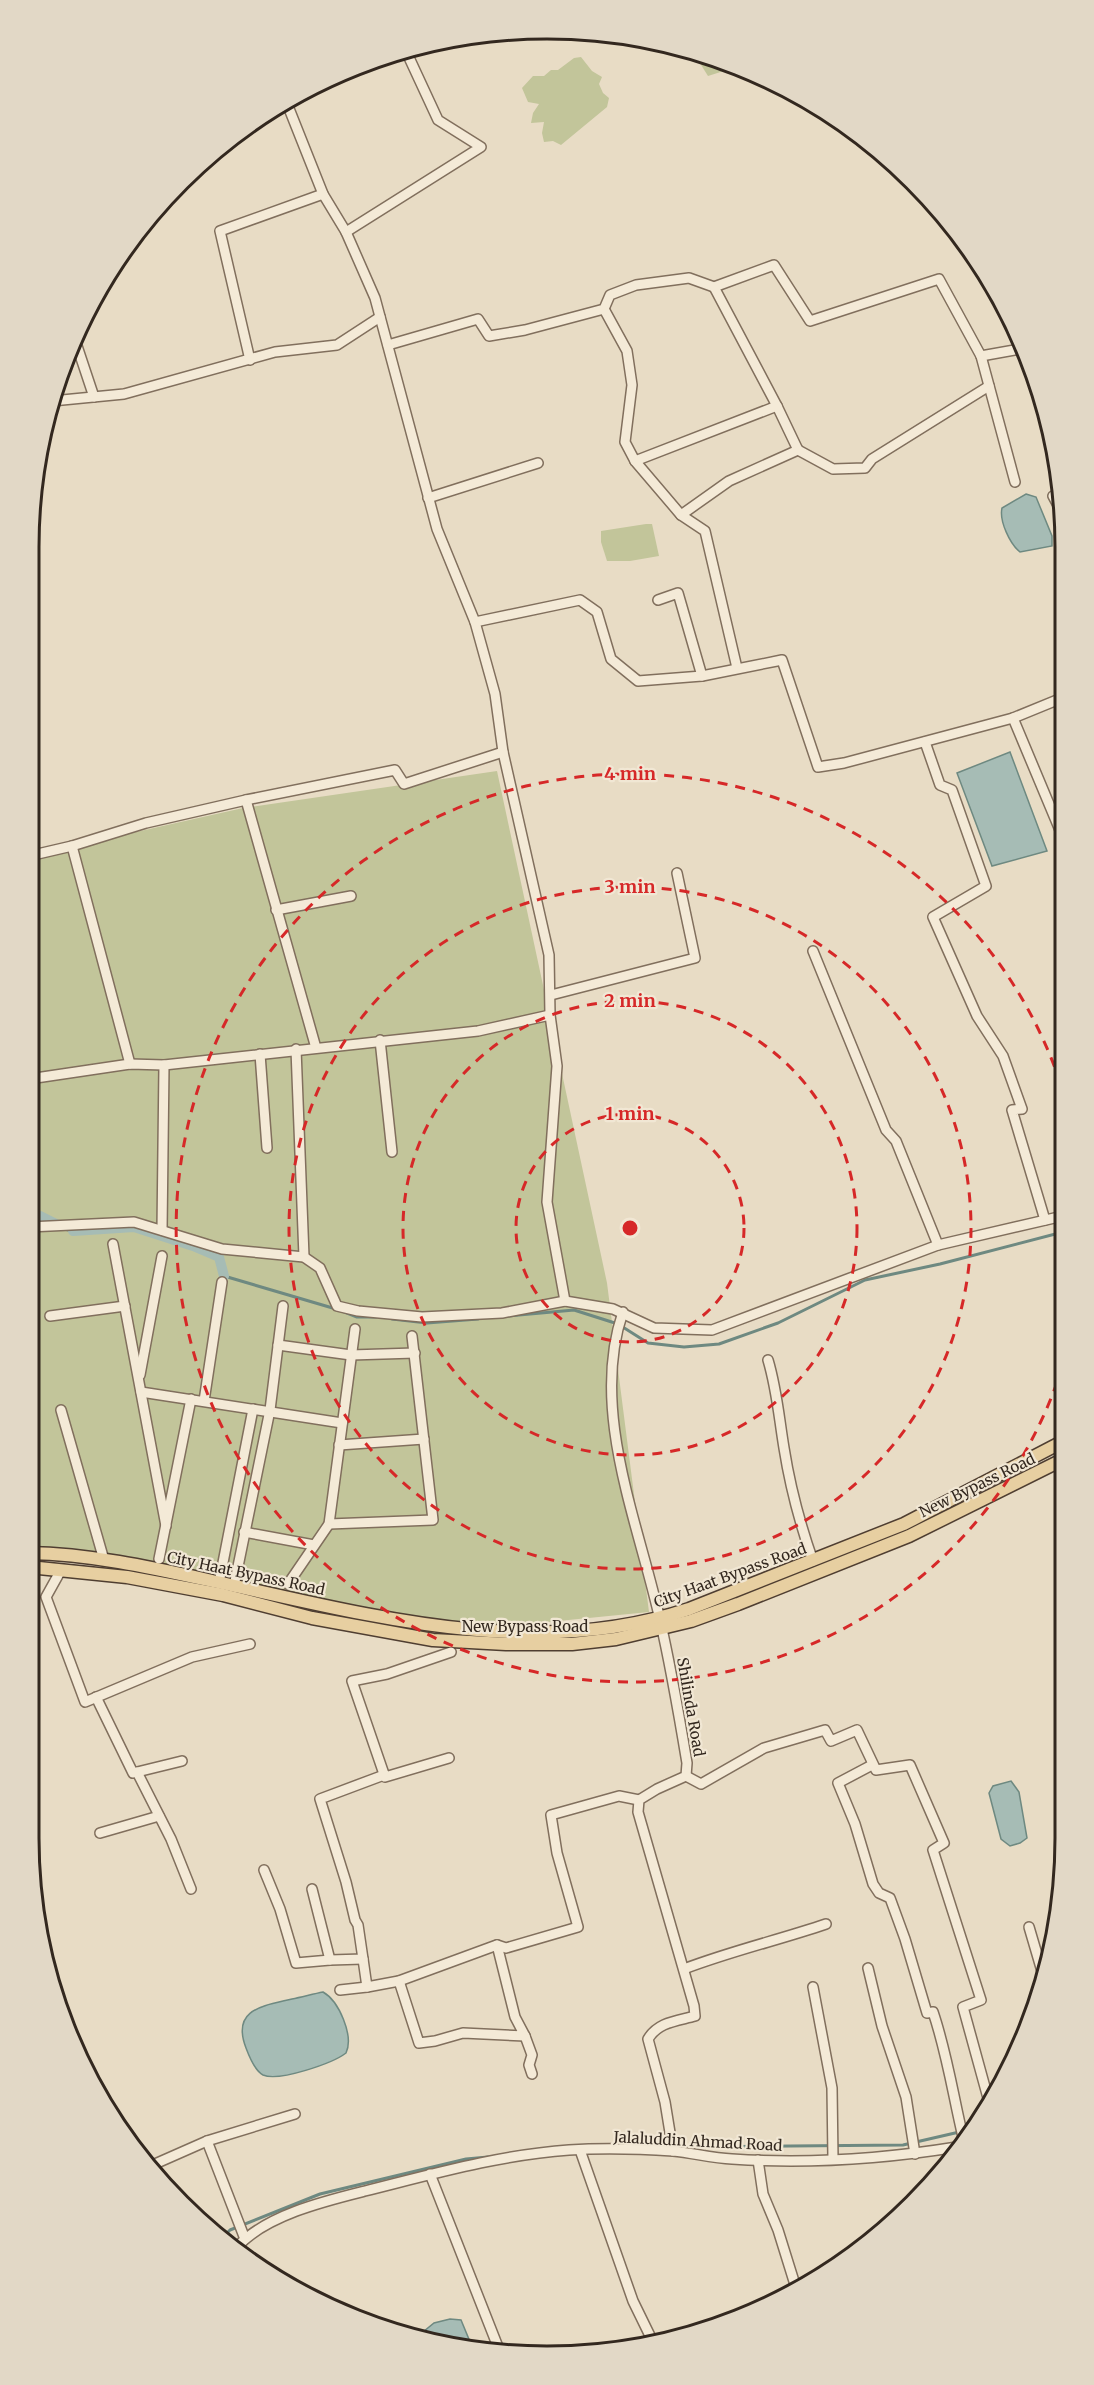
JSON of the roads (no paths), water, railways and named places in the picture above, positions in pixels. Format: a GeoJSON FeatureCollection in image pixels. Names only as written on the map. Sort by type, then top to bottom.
{"type":"FeatureCollection","features":[{"type":"Feature","properties":{"kind":"main road","name":"City Haat Bypass Road"},"geometry":{"type":"LineString","coordinates":[[39,1554],[129,1563],[435,1627],[571,1632],[661,1624],[904,1524],[1055,1446]]}},
{"type":"Feature","properties":{"kind":"main road","name":"New Bypass Road"},"geometry":{"type":"LineString","coordinates":[[39,1568],[159,1583],[223,1595],[312,1618],[433,1640],[506,1644],[572,1644],[616,1639],[661,1624],[738,1604],[909,1536],[1055,1463]]}},
{"type":"Feature","properties":{"kind":"street"},"geometry":{"type":"LineString","coordinates":[[346,232],[481,147],[438,120],[409,58]]}},
{"type":"Feature","properties":{"kind":"street"},"geometry":{"type":"LineString","coordinates":[[289,109],[323,194],[346,232],[375,298],[437,529],[475,622],[495,694],[503,752],[549,955],[550,1015],[557,1066],[548,1202],[565,1301]]}},
{"type":"Feature","properties":{"kind":"street"},"geometry":{"type":"LineString","coordinates":[[250,360],[220,231],[323,194]]}},
{"type":"Feature","properties":{"kind":"street"},"geometry":{"type":"LineString","coordinates":[[604,309],[610,295],[636,285],[689,278],[714,287],[774,265],[810,321],[939,279],[981,356],[1015,482]]}},
{"type":"Feature","properties":{"kind":"street"},"geometry":{"type":"LineString","coordinates":[[714,287],[798,450],[833,469],[865,468],[872,459],[989,386]]}},
{"type":"Feature","properties":{"kind":"street"},"geometry":{"type":"LineString","coordinates":[[388,345],[478,319],[489,336],[525,330],[604,309]]}},
{"type":"Feature","properties":{"kind":"street"},"geometry":{"type":"LineString","coordinates":[[604,309],[627,351],[632,385],[625,442],[635,461],[681,514],[705,531],[737,668]]}},
{"type":"Feature","properties":{"kind":"street"},"geometry":{"type":"LineString","coordinates":[[61,400],[124,394],[275,352],[337,345],[380,317]]}},
{"type":"Feature","properties":{"kind":"street"},"geometry":{"type":"LineString","coordinates":[[981,356],[1015,350]]}},
{"type":"Feature","properties":{"kind":"street"},"geometry":{"type":"LineString","coordinates":[[79,351],[94,397]]}},
{"type":"Feature","properties":{"kind":"street"},"geometry":{"type":"LineString","coordinates":[[635,461],[777,406]]}},
{"type":"Feature","properties":{"kind":"street"},"geometry":{"type":"LineString","coordinates":[[681,514],[729,480],[798,450]]}},
{"type":"Feature","properties":{"kind":"street"},"geometry":{"type":"LineString","coordinates":[[428,498],[538,463]]}},
{"type":"Feature","properties":{"kind":"street"},"geometry":{"type":"LineString","coordinates":[[658,600],[678,593],[702,676]]}},
{"type":"Feature","properties":{"kind":"street"},"geometry":{"type":"LineString","coordinates":[[475,622],[580,600],[597,612],[611,659],[638,681],[702,676],[782,660],[819,767],[844,763],[1013,718],[1055,701]]}},
{"type":"Feature","properties":{"kind":"street"},"geometry":{"type":"LineString","coordinates":[[1013,718],[1055,818]]}},
{"type":"Feature","properties":{"kind":"street"},"geometry":{"type":"LineString","coordinates":[[925,742],[939,785],[952,790],[986,886],[933,917],[977,1016],[1003,1056],[1014,1084],[1022,1109],[1012,1110],[1045,1221]]}},
{"type":"Feature","properties":{"kind":"street"},"geometry":{"type":"LineString","coordinates":[[39,854],[72,846],[146,823],[395,770],[404,784],[503,752]]}},
{"type":"Feature","properties":{"kind":"street"},"geometry":{"type":"LineString","coordinates":[[246,800],[316,1048]]}},
{"type":"Feature","properties":{"kind":"street"},"geometry":{"type":"LineString","coordinates":[[72,846],[130,1064]]}},
{"type":"Feature","properties":{"kind":"street"},"geometry":{"type":"LineString","coordinates":[[551,995],[695,958],[677,873]]}},
{"type":"Feature","properties":{"kind":"street"},"geometry":{"type":"LineString","coordinates":[[276,910],[351,896]]}},
{"type":"Feature","properties":{"kind":"street"},"geometry":{"type":"LineString","coordinates":[[813,951],[886,1130],[896,1141],[938,1245]]}},
{"type":"Feature","properties":{"kind":"street"},"geometry":{"type":"LineString","coordinates":[[39,1077],[130,1064],[164,1065],[478,1031],[550,1015]]}},
{"type":"Feature","properties":{"kind":"street"},"geometry":{"type":"LineString","coordinates":[[380,1040],[392,1152]]}},
{"type":"Feature","properties":{"kind":"street"},"geometry":{"type":"LineString","coordinates":[[296,1049],[304,1257]]}},
{"type":"Feature","properties":{"kind":"street"},"geometry":{"type":"LineString","coordinates":[[260,1054],[267,1148]]}},
{"type":"Feature","properties":{"kind":"street"},"geometry":{"type":"LineString","coordinates":[[162,1230],[164,1065]]}},
{"type":"Feature","properties":{"kind":"street"},"geometry":{"type":"LineString","coordinates":[[39,1226],[134,1222],[222,1249],[304,1257],[320,1268],[337,1305],[358,1311],[422,1317],[445,1316],[502,1313],[565,1301],[622,1314],[654,1328],[712,1330],[938,1245],[1055,1218]]}},
{"type":"Feature","properties":{"kind":"street"},"geometry":{"type":"LineString","coordinates":[[113,1244],[166,1526]]}},
{"type":"Feature","properties":{"kind":"street"},"geometry":{"type":"LineString","coordinates":[[138,1380],[162,1256]]}},
{"type":"Feature","properties":{"kind":"street"},"geometry":{"type":"LineString","coordinates":[[204,1401],[222,1281]]}},
{"type":"Feature","properties":{"kind":"street"},"geometry":{"type":"LineString","coordinates":[[50,1316],[124,1306]]}},
{"type":"Feature","properties":{"kind":"street"},"geometry":{"type":"LineString","coordinates":[[234,1586],[270,1412],[284,1306]]}},
{"type":"Feature","properties":{"kind":"street","name":"Shilinda Road"},"geometry":{"type":"LineString","coordinates":[[622,1314],[616,1332],[612,1364],[614,1422],[623,1485],[661,1624],[687,1763],[686,1776],[639,1800]]}},
{"type":"Feature","properties":{"kind":"street"},"geometry":{"type":"LineString","coordinates":[[288,1584],[329,1524],[355,1329]]}},
{"type":"Feature","properties":{"kind":"street"},"geometry":{"type":"LineString","coordinates":[[329,1524],[433,1520],[412,1336]]}},
{"type":"Feature","properties":{"kind":"street"},"geometry":{"type":"LineString","coordinates":[[278,1345],[351,1355],[414,1353]]}},
{"type":"Feature","properties":{"kind":"street"},"geometry":{"type":"LineString","coordinates":[[768,1360],[781,1414],[784,1448],[793,1491],[813,1561]]}},
{"type":"Feature","properties":{"kind":"street"},"geometry":{"type":"LineString","coordinates":[[141,1392],[342,1423]]}},
{"type":"Feature","properties":{"kind":"street"},"geometry":{"type":"LineString","coordinates":[[159,1559],[191,1400]]}},
{"type":"Feature","properties":{"kind":"street"},"geometry":{"type":"LineString","coordinates":[[219,1583],[253,1409]]}},
{"type":"Feature","properties":{"kind":"street"},"geometry":{"type":"LineString","coordinates":[[61,1410],[104,1560]]}},
{"type":"Feature","properties":{"kind":"street"},"geometry":{"type":"LineString","coordinates":[[339,1445],[424,1439]]}},
{"type":"Feature","properties":{"kind":"street"},"geometry":{"type":"LineString","coordinates":[[244,1532],[314,1545]]}},
{"type":"Feature","properties":{"kind":"street"},"geometry":{"type":"LineString","coordinates":[[61,1570],[46,1597],[85,1702],[192,1657],[250,1644]]}},
{"type":"Feature","properties":{"kind":"street"},"geometry":{"type":"LineString","coordinates":[[384,1775],[352,1681],[387,1674],[451,1652]]}},
{"type":"Feature","properties":{"kind":"street"},"geometry":{"type":"LineString","coordinates":[[96,1697],[121,1752],[134,1773],[182,1761]]}},
{"type":"Feature","properties":{"kind":"street"},"geometry":{"type":"LineString","coordinates":[[686,1776],[701,1784],[764,1748],[825,1730],[831,1741],[857,1730],[876,1770],[910,1764],[944,1843],[933,1850],[981,2000],[963,2007],[987,2093]]}},
{"type":"Feature","properties":{"kind":"street"},"geometry":{"type":"LineString","coordinates":[[367,1987],[358,1925],[320,1799],[370,1778],[384,1775],[385,1777],[449,1758]]}},
{"type":"Feature","properties":{"kind":"street"},"geometry":{"type":"LineString","coordinates":[[872,1765],[838,1783],[855,1824],[873,1884],[879,1893],[890,1898],[927,2013],[933,2012],[942,2038],[961,2131]]}},
{"type":"Feature","properties":{"kind":"street"},"geometry":{"type":"LineString","coordinates":[[137,1772],[191,1889]]}},
{"type":"Feature","properties":{"kind":"street"},"geometry":{"type":"LineString","coordinates":[[340,1990],[399,1981],[497,1945],[506,1948],[578,1928],[557,1853],[551,1815],[619,1796],[639,1800],[638,1812],[684,1968],[695,2016],[661,2025],[648,2039],[665,2102],[673,2151]]}},
{"type":"Feature","properties":{"kind":"street"},"geometry":{"type":"LineString","coordinates":[[100,1833],[159,1816]]}},
{"type":"Feature","properties":{"kind":"street"},"geometry":{"type":"LineString","coordinates":[[264,1870],[280,1909],[296,1963],[363,1959]]}},
{"type":"Feature","properties":{"kind":"street"},"geometry":{"type":"LineString","coordinates":[[312,1889],[330,1960]]}},
{"type":"Feature","properties":{"kind":"street"},"geometry":{"type":"LineString","coordinates":[[684,1968],[731,1951],[794,1935],[826,1924]]}},
{"type":"Feature","properties":{"kind":"street"},"geometry":{"type":"LineString","coordinates":[[1029,1927],[1039,1962]]}},
{"type":"Feature","properties":{"kind":"street"},"geometry":{"type":"LineString","coordinates":[[497,1945],[515,2017],[532,2055],[529,2065],[532,2074]]}},
{"type":"Feature","properties":{"kind":"street"},"geometry":{"type":"LineString","coordinates":[[868,1968],[882,2026],[906,2097],[915,2154]]}},
{"type":"Feature","properties":{"kind":"street"},"geometry":{"type":"LineString","coordinates":[[399,1981],[419,2043],[463,2033],[482,2036],[525,2036]]}},
{"type":"Feature","properties":{"kind":"street"},"geometry":{"type":"LineString","coordinates":[[813,1987],[832,2088],[833,2159]]}},
{"type":"Feature","properties":{"kind":"street"},"geometry":{"type":"LineString","coordinates":[[157,2163],[207,2141],[295,2114]]}},
{"type":"Feature","properties":{"kind":"street"},"geometry":{"type":"LineString","coordinates":[[207,2141],[242,2242]]}},
{"type":"Feature","properties":{"kind":"street","name":"Jalaluddin Ahmad Road"},"geometry":{"type":"LineString","coordinates":[[242,2242],[279,2219],[328,2200],[478,2162],[580,2150],[673,2151],[731,2159],[807,2161],[915,2154],[949,2148]]}},
{"type":"Feature","properties":{"kind":"street"},"geometry":{"type":"LineString","coordinates":[[580,2150],[633,2301],[650,2335]]}},
{"type":"Feature","properties":{"kind":"street"},"geometry":{"type":"LineString","coordinates":[[758,2160],[763,2194],[778,2230],[794,2282]]}},
{"type":"Feature","properties":{"kind":"street"},"geometry":{"type":"LineString","coordinates":[[430,2174],[497,2343]]}},
{"type":"Feature","properties":{"kind":"water"},"geometry":{"type":"Polygon","coordinates":[[[1026,494],[1036,497],[1052,536],[1052,546],[1020,552],[1006,532],[1002,519],[1002,508],[1026,494]]]}},
{"type":"Feature","properties":{"kind":"water"},"geometry":{"type":"Polygon","coordinates":[[[1010,752],[1047,851],[992,866],[957,773],[1010,752]]]}},
{"type":"Feature","properties":{"kind":"water"},"geometry":{"type":"Polygon","coordinates":[[[1011,1781],[1019,1792],[1027,1838],[1010,1846],[1001,1839],[989,1793],[993,1786],[1011,1781]]]}},
{"type":"Feature","properties":{"kind":"water"},"geometry":{"type":"Polygon","coordinates":[[[323,1992],[334,2003],[344,2020],[348,2038],[346,2053],[293,2074],[271,2076],[260,2073],[251,2059],[242,2035],[246,2017],[261,2007],[323,1992]]]}},
{"type":"Feature","properties":{"kind":"water"},"geometry":{"type":"Polygon","coordinates":[[[450,2319],[461,2320],[469,2340],[424,2331],[434,2323],[450,2319]]]}},
{"type":"Feature","properties":{"kind":"waterway"},"geometry":{"type":"LineString","coordinates":[[39,1216],[58,1225]]}},
{"type":"Feature","properties":{"kind":"waterway"},"geometry":{"type":"LineString","coordinates":[[73,1231],[134,1227],[219,1257],[224,1276]]}},
{"type":"Feature","properties":{"kind":"waterway"},"geometry":{"type":"LineString","coordinates":[[64,1229],[73,1231]]}},
{"type":"Feature","properties":{"kind":"waterway"},"geometry":{"type":"LineString","coordinates":[[508,1316],[574,1310],[618,1324],[648,1343],[684,1347],[719,1344],[778,1323],[865,1280],[940,1264],[1055,1234]]}},
{"type":"Feature","properties":{"kind":"waterway"},"geometry":{"type":"LineString","coordinates":[[224,1276],[336,1309]]}},
{"type":"Feature","properties":{"kind":"waterway"},"geometry":{"type":"LineString","coordinates":[[342,1311],[357,1317],[376,1317]]}},
{"type":"Feature","properties":{"kind":"waterway"},"geometry":{"type":"LineString","coordinates":[[392,1319],[427,1323],[478,1319]]}},
{"type":"Feature","properties":{"kind":"waterway"},"geometry":{"type":"LineString","coordinates":[[674,2147],[903,2145],[961,2132]]}},
{"type":"Feature","properties":{"kind":"waterway"},"geometry":{"type":"LineString","coordinates":[[227,2233],[320,2194],[466,2159],[488,2157]]}}]}
